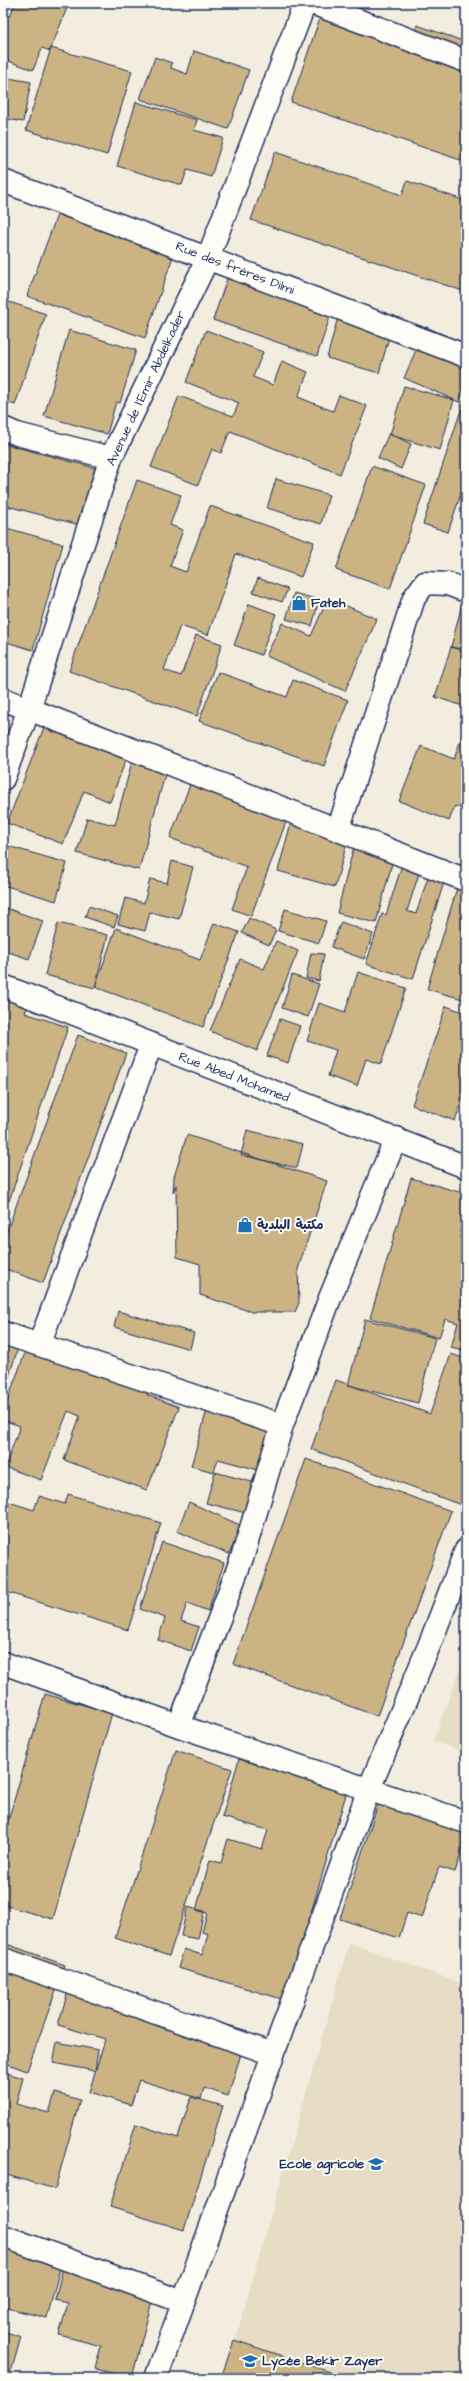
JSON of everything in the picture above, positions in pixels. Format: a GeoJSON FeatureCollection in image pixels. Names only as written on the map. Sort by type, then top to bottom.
{"type":"FeatureCollection","features":[{"type":"Feature","properties":{"kind":"street","name":"Avenue de l'Emir Abdelkader"},"geometry":{"type":"LineString","coordinates":[[3,779],[29,709],[111,458],[208,258],[305,3]]}},
{"type":"Feature","properties":{"kind":"street"},"geometry":{"type":"LineString","coordinates":[[312,3],[466,61]]}},
{"type":"Feature","properties":{"kind":"street","name":"Rue des frères Dilmi"},"geometry":{"type":"LineString","coordinates":[[3,181],[466,356]]}},
{"type":"Feature","properties":{"kind":"street"},"geometry":{"type":"LineString","coordinates":[[3,428],[17,434],[111,458]]}},
{"type":"Feature","properties":{"kind":"street"},"geometry":{"type":"LineString","coordinates":[[338,830],[414,598],[425,583],[448,584],[466,591]]}},
{"type":"Feature","properties":{"kind":"street"},"geometry":{"type":"LineString","coordinates":[[3,699],[466,880]]}},
{"type":"Feature","properties":{"kind":"street","name":"Rue Abed Mohamed"},"geometry":{"type":"LineString","coordinates":[[3,986],[151,1045],[396,1138],[466,1167]]}},
{"type":"Feature","properties":{"kind":"street"},"geometry":{"type":"LineString","coordinates":[[39,1345],[151,1045]]}},
{"type":"Feature","properties":{"kind":"street"},"geometry":{"type":"LineString","coordinates":[[179,1726],[244,1555],[282,1425],[330,1298],[396,1138]]}},
{"type":"Feature","properties":{"kind":"street"},"geometry":{"type":"LineString","coordinates":[[3,1333],[282,1425]]}},
{"type":"Feature","properties":{"kind":"street"},"geometry":{"type":"LineString","coordinates":[[156,2378],[369,1789],[431,1641],[466,1550]]}},
{"type":"Feature","properties":{"kind":"street"},"geometry":{"type":"LineString","coordinates":[[3,1663],[179,1726],[466,1822]]}},
{"type":"Feature","properties":{"kind":"street"},"geometry":{"type":"LineString","coordinates":[[3,1958],[273,2054]]}},
{"type":"Feature","properties":{"kind":"street"},"geometry":{"type":"LineString","coordinates":[[3,2236],[183,2302]]}},
{"type":"Feature","properties":{"kind":"shaded area"},"geometry":{"type":"Polygon","coordinates":[[[466,1653],[466,1753],[433,1741],[466,1653]]]}},
{"type":"Feature","properties":{"kind":"shaded area","name":"Ecole agricole"},"geometry":{"type":"Polygon","coordinates":[[[349,1943],[466,1985],[466,2378],[221,2378],[234,2344],[349,1943]]]}},
{"type":"Feature","properties":{"kind":"building"},"geometry":{"type":"Polygon","coordinates":[[[15,3],[69,3],[50,51],[42,48],[33,70],[3,59],[3,13],[10,16],[15,3]]]}},
{"type":"Feature","properties":{"kind":"building"},"geometry":{"type":"Polygon","coordinates":[[[325,3],[414,34],[417,25],[466,42],[466,162],[291,102],[325,3]]]}},
{"type":"Feature","properties":{"kind":"building"},"geometry":{"type":"Polygon","coordinates":[[[51,48],[132,71],[107,155],[26,130],[51,48]]]}},
{"type":"Feature","properties":{"kind":"building"},"geometry":{"type":"Polygon","coordinates":[[[194,51],[249,70],[228,129],[140,99],[155,57],[172,63],[171,68],[187,74],[194,51]]]}},
{"type":"Feature","properties":{"kind":"building"},"geometry":{"type":"Polygon","coordinates":[[[3,77],[31,82],[23,122],[3,118],[3,77]]]}},
{"type":"Feature","properties":{"kind":"building"},"geometry":{"type":"Polygon","coordinates":[[[136,102],[197,120],[194,130],[223,138],[211,177],[187,170],[182,185],[117,166],[136,102]]]}},
{"type":"Feature","properties":{"kind":"building"},"geometry":{"type":"Polygon","coordinates":[[[275,152],[402,195],[407,181],[466,201],[466,292],[251,220],[275,152]]]}},
{"type":"Feature","properties":{"kind":"building"},"geometry":{"type":"Polygon","coordinates":[[[64,196],[180,236],[145,338],[27,296],[64,196]]]}},
{"type":"Feature","properties":{"kind":"building"},"geometry":{"type":"Polygon","coordinates":[[[232,264],[336,299],[317,356],[213,320],[232,264]]]}},
{"type":"Feature","properties":{"kind":"building"},"geometry":{"type":"Polygon","coordinates":[[[3,300],[46,314],[15,405],[3,401],[3,300]]]}},
{"type":"Feature","properties":{"kind":"building"},"geometry":{"type":"Polygon","coordinates":[[[342,302],[395,316],[379,373],[327,358],[342,302]]]}},
{"type":"Feature","properties":{"kind":"building"},"geometry":{"type":"Polygon","coordinates":[[[426,327],[466,344],[466,384],[459,402],[404,378],[426,327]]]}},
{"type":"Feature","properties":{"kind":"building"},"geometry":{"type":"Polygon","coordinates":[[[69,330],[136,350],[120,403],[116,402],[107,434],[44,416],[69,330]]]}},
{"type":"Feature","properties":{"kind":"building"},"geometry":{"type":"Polygon","coordinates":[[[206,330],[263,352],[253,377],[273,385],[282,361],[308,372],[298,397],[333,411],[339,395],[367,406],[340,474],[230,431],[221,453],[212,449],[198,485],[151,467],[179,396],[233,416],[239,403],[186,382],[206,330]]]}},
{"type":"Feature","properties":{"kind":"building"},"geometry":{"type":"Polygon","coordinates":[[[404,386],[454,400],[440,450],[390,435],[404,386]]]}},
{"type":"Feature","properties":{"kind":"building"},"geometry":{"type":"Polygon","coordinates":[[[466,395],[466,479],[448,532],[423,524],[466,395]]]}},
{"type":"Feature","properties":{"kind":"building"},"geometry":{"type":"Polygon","coordinates":[[[389,433],[411,444],[401,469],[378,458],[389,433]]]}},
{"type":"Feature","properties":{"kind":"building"},"geometry":{"type":"Polygon","coordinates":[[[5,444],[95,468],[80,525],[3,505],[5,444]]]}},
{"type":"Feature","properties":{"kind":"building"},"geometry":{"type":"Polygon","coordinates":[[[372,466],[426,485],[390,589],[336,570],[372,466]]]}},
{"type":"Feature","properties":{"kind":"building"},"geometry":{"type":"Polygon","coordinates":[[[276,479],[329,495],[321,524],[267,508],[276,479]]]}},
{"type":"Feature","properties":{"kind":"building"},"geometry":{"type":"Polygon","coordinates":[[[137,480],[181,495],[170,525],[183,530],[170,566],[186,572],[210,506],[314,542],[301,577],[236,554],[208,635],[180,626],[164,670],[181,676],[196,635],[222,644],[197,716],[69,671],[137,480]]]}},
{"type":"Feature","properties":{"kind":"building"},"geometry":{"type":"Polygon","coordinates":[[[3,527],[63,544],[33,650],[3,641],[3,527]]]}},
{"type":"Feature","properties":{"kind":"building"},"geometry":{"type":"Polygon","coordinates":[[[258,578],[288,589],[282,602],[253,592],[258,578]]]}},
{"type":"Feature","properties":{"kind":"building"},"geometry":{"type":"Polygon","coordinates":[[[466,592],[466,650],[451,647],[466,592]]]}},
{"type":"Feature","properties":{"kind":"building"},"geometry":{"type":"Polygon","coordinates":[[[294,593],[319,600],[312,626],[286,619],[294,593]]]}},
{"type":"Feature","properties":{"kind":"building"},"geometry":{"type":"Polygon","coordinates":[[[328,598],[377,619],[345,691],[266,656],[282,623],[311,636],[328,598]]]}},
{"type":"Feature","properties":{"kind":"building"},"geometry":{"type":"Polygon","coordinates":[[[249,604],[276,614],[261,655],[234,645],[249,604]]]}},
{"type":"Feature","properties":{"kind":"building"},"geometry":{"type":"Polygon","coordinates":[[[451,647],[466,652],[466,707],[435,697],[451,647]]]}},
{"type":"Feature","properties":{"kind":"building"},"geometry":{"type":"Polygon","coordinates":[[[218,672],[287,697],[293,680],[348,700],[324,766],[199,721],[218,672]]]}},
{"type":"Feature","properties":{"kind":"building"},"geometry":{"type":"Polygon","coordinates":[[[51,709],[133,741],[110,802],[84,791],[63,844],[7,823],[51,709]]]}},
{"type":"Feature","properties":{"kind":"building"},"geometry":{"type":"Polygon","coordinates":[[[462,736],[466,738],[466,810],[455,806],[449,821],[399,801],[421,746],[454,759],[462,736]]]}},
{"type":"Feature","properties":{"kind":"building"},"geometry":{"type":"Polygon","coordinates":[[[133,758],[167,767],[139,870],[77,853],[87,818],[115,825],[133,758]]]}},
{"type":"Feature","properties":{"kind":"building"},"geometry":{"type":"Polygon","coordinates":[[[192,779],[289,814],[251,916],[232,909],[247,867],[170,838],[192,779]]]}},
{"type":"Feature","properties":{"kind":"building"},"geometry":{"type":"Polygon","coordinates":[[[292,819],[349,835],[335,887],[278,871],[292,819]]]}},
{"type":"Feature","properties":{"kind":"building"},"geometry":{"type":"Polygon","coordinates":[[[355,842],[395,852],[376,923],[337,913],[355,842]]]}},
{"type":"Feature","properties":{"kind":"building"},"geometry":{"type":"Polygon","coordinates":[[[4,845],[67,863],[56,901],[3,885],[4,845]]]}},
{"type":"Feature","properties":{"kind":"building"},"geometry":{"type":"Polygon","coordinates":[[[404,859],[422,864],[407,911],[416,914],[431,868],[447,873],[413,979],[366,964],[382,914],[386,915],[404,859]]]}},
{"type":"Feature","properties":{"kind":"building"},"geometry":{"type":"Polygon","coordinates":[[[172,861],[193,867],[179,919],[150,912],[145,931],[118,924],[125,898],[144,903],[150,879],[167,883],[172,861]]]}},
{"type":"Feature","properties":{"kind":"building"},"geometry":{"type":"Polygon","coordinates":[[[461,874],[466,875],[466,1000],[427,989],[461,874]]]}},
{"type":"Feature","properties":{"kind":"building"},"geometry":{"type":"Polygon","coordinates":[[[89,906],[118,916],[114,927],[85,917],[89,906]]]}},
{"type":"Feature","properties":{"kind":"building"},"geometry":{"type":"Polygon","coordinates":[[[3,907],[43,921],[29,959],[3,950],[3,907]]]}},
{"type":"Feature","properties":{"kind":"building"},"geometry":{"type":"Polygon","coordinates":[[[285,909],[326,921],[319,943],[278,931],[285,909]]]}},
{"type":"Feature","properties":{"kind":"building"},"geometry":{"type":"Polygon","coordinates":[[[249,918],[276,930],[269,945],[242,933],[249,918]]]}},
{"type":"Feature","properties":{"kind":"building"},"geometry":{"type":"Polygon","coordinates":[[[341,922],[373,934],[364,959],[331,947],[341,922]]]}},
{"type":"Feature","properties":{"kind":"building"},"geometry":{"type":"Polygon","coordinates":[[[58,923],[108,935],[95,988],[45,975],[58,923]]]}},
{"type":"Feature","properties":{"kind":"building"},"geometry":{"type":"Polygon","coordinates":[[[214,923],[239,932],[203,1027],[95,987],[116,928],[200,960],[214,923]]]}},
{"type":"Feature","properties":{"kind":"building"},"geometry":{"type":"Polygon","coordinates":[[[276,941],[298,951],[257,1051],[210,1031],[240,959],[264,969],[276,941]]]}},
{"type":"Feature","properties":{"kind":"building"},"geometry":{"type":"Polygon","coordinates":[[[311,953],[324,954],[319,981],[306,978],[311,953]]]}},
{"type":"Feature","properties":{"kind":"building"},"geometry":{"type":"Polygon","coordinates":[[[358,972],[406,988],[381,1064],[366,1059],[357,1086],[328,1076],[336,1050],[307,1041],[319,1003],[345,1012],[358,972]]]}},
{"type":"Feature","properties":{"kind":"building"},"geometry":{"type":"Polygon","coordinates":[[[292,975],[319,984],[308,1017],[282,1008],[292,975]]]}},
{"type":"Feature","properties":{"kind":"building"},"geometry":{"type":"Polygon","coordinates":[[[3,997],[28,1006],[25,1013],[68,1027],[9,1201],[3,1199],[3,997]]]}},
{"type":"Feature","properties":{"kind":"building"},"geometry":{"type":"Polygon","coordinates":[[[446,1006],[466,1013],[466,1089],[455,1121],[412,1105],[446,1006]]]}},
{"type":"Feature","properties":{"kind":"building"},"geometry":{"type":"Polygon","coordinates":[[[280,1019],[300,1026],[288,1063],[267,1056],[280,1019]]]}},
{"type":"Feature","properties":{"kind":"building"},"geometry":{"type":"Polygon","coordinates":[[[78,1035],[126,1053],[43,1283],[3,1268],[3,1242],[78,1035]]]}},
{"type":"Feature","properties":{"kind":"building"},"geometry":{"type":"Polygon","coordinates":[[[247,1130],[303,1144],[297,1168],[241,1155],[247,1130]]]}},
{"type":"Feature","properties":{"kind":"building","name":"مكتبة البلدية"},"geometry":{"type":"Polygon","coordinates":[[[187,1135],[327,1181],[298,1269],[299,1303],[295,1312],[252,1312],[200,1295],[200,1264],[177,1257],[176,1185],[173,1193],[174,1177],[187,1135]]]}},
{"type":"Feature","properties":{"kind":"building"},"geometry":{"type":"Polygon","coordinates":[[[411,1178],[466,1194],[466,1351],[451,1347],[458,1323],[445,1319],[439,1338],[370,1318],[411,1178]]]}},
{"type":"Feature","properties":{"kind":"building"},"geometry":{"type":"Polygon","coordinates":[[[118,1311],[194,1333],[190,1349],[114,1327],[118,1311]]]}},
{"type":"Feature","properties":{"kind":"building"},"geometry":{"type":"Polygon","coordinates":[[[365,1319],[435,1338],[418,1403],[348,1385],[365,1319]]]}},
{"type":"Feature","properties":{"kind":"building"},"geometry":{"type":"Polygon","coordinates":[[[3,1320],[25,1327],[3,1394],[3,1320]]]}},
{"type":"Feature","properties":{"kind":"building"},"geometry":{"type":"Polygon","coordinates":[[[31,1337],[152,1383],[147,1395],[179,1407],[147,1490],[64,1460],[80,1416],[68,1411],[41,1480],[5,1467],[20,1426],[3,1420],[3,1412],[31,1337]]]}},
{"type":"Feature","properties":{"kind":"building"},"geometry":{"type":"Polygon","coordinates":[[[451,1354],[466,1359],[466,1491],[461,1505],[311,1449],[336,1380],[430,1414],[451,1354]]]}},
{"type":"Feature","properties":{"kind":"building"},"geometry":{"type":"Polygon","coordinates":[[[209,1403],[276,1421],[262,1471],[218,1459],[214,1472],[191,1466],[209,1403]]]}},
{"type":"Feature","properties":{"kind":"building"},"geometry":{"type":"Polygon","coordinates":[[[306,1459],[451,1511],[377,1716],[233,1664],[306,1459]]]}},
{"type":"Feature","properties":{"kind":"building"},"geometry":{"type":"Polygon","coordinates":[[[215,1472],[259,1484],[250,1514],[206,1503],[215,1472]]]}},
{"type":"Feature","properties":{"kind":"building"},"geometry":{"type":"Polygon","coordinates":[[[68,1494],[161,1523],[128,1630],[3,1591],[3,1520],[9,1502],[34,1510],[39,1496],[65,1504],[68,1494]]]}},
{"type":"Feature","properties":{"kind":"building"},"geometry":{"type":"Polygon","coordinates":[[[189,1502],[242,1526],[229,1554],[177,1531],[189,1502]]]}},
{"type":"Feature","properties":{"kind":"building"},"geometry":{"type":"Polygon","coordinates":[[[162,1542],[224,1563],[208,1611],[187,1603],[181,1621],[199,1627],[191,1651],[158,1640],[165,1618],[140,1609],[162,1542]]]}},
{"type":"Feature","properties":{"kind":"building"},"geometry":{"type":"Polygon","coordinates":[[[45,1694],[112,1713],[53,1919],[3,1905],[3,1838],[45,1694]]]}},
{"type":"Feature","properties":{"kind":"building"},"geometry":{"type":"Polygon","coordinates":[[[176,1750],[232,1769],[169,1956],[115,1938],[176,1750]]]}},
{"type":"Feature","properties":{"kind":"building"},"geometry":{"type":"Polygon","coordinates":[[[239,1759],[347,1791],[285,2000],[178,1968],[184,1949],[202,1955],[208,1934],[202,1932],[207,1913],[196,1910],[210,1860],[221,1863],[228,1839],[262,1849],[268,1830],[222,1817],[239,1759]]]}},
{"type":"Feature","properties":{"kind":"building"},"geometry":{"type":"Polygon","coordinates":[[[381,1795],[466,1823],[466,1839],[455,1872],[439,1867],[422,1918],[407,1913],[399,1938],[340,1919],[381,1795]]]}},
{"type":"Feature","properties":{"kind":"building"},"geometry":{"type":"Polygon","coordinates":[[[187,1907],[204,1911],[198,1939],[181,1936],[187,1907]]]}},
{"type":"Feature","properties":{"kind":"building"},"geometry":{"type":"Polygon","coordinates":[[[4,1943],[65,1965],[27,2071],[3,2062],[4,1943]]]}},
{"type":"Feature","properties":{"kind":"building"},"geometry":{"type":"Polygon","coordinates":[[[72,1978],[248,2031],[228,2096],[204,2088],[201,2099],[139,2080],[131,2105],[89,2092],[105,2039],[58,2025],[72,1978]]]}},
{"type":"Feature","properties":{"kind":"building"},"geometry":{"type":"Polygon","coordinates":[[[57,2042],[98,2050],[95,2071],[53,2063],[57,2042]]]}},
{"type":"Feature","properties":{"kind":"building"},"geometry":{"type":"Polygon","coordinates":[[[3,2072],[23,2078],[16,2104],[49,2113],[55,2093],[80,2100],[55,2189],[3,2174],[3,2072]]]}},
{"type":"Feature","properties":{"kind":"building"},"geometry":{"type":"Polygon","coordinates":[[[191,2097],[223,2106],[184,2230],[110,2207],[136,2124],[178,2138],[191,2097]]]}},
{"type":"Feature","properties":{"kind":"building"},"geometry":{"type":"Polygon","coordinates":[[[3,2229],[63,2257],[47,2318],[3,2307],[3,2229]]]}},
{"type":"Feature","properties":{"kind":"building"},"geometry":{"type":"Polygon","coordinates":[[[66,2255],[132,2271],[130,2279],[156,2285],[132,2378],[95,2369],[101,2346],[59,2335],[68,2303],[55,2300],[66,2255]]]}},
{"type":"Feature","properties":{"kind":"building"},"geometry":{"type":"Polygon","coordinates":[[[3,2331],[21,2337],[11,2372],[3,2369],[3,2331]]]}},
{"type":"Feature","properties":{"kind":"building","name":"Lycée Bekir Zayer"},"geometry":{"type":"Polygon","coordinates":[[[234,2340],[330,2372],[328,2378],[221,2378],[234,2340]]]}},
{"type":"Feature","properties":{"kind":"building"},"geometry":{"type":"Polygon","coordinates":[[[46,2373],[65,2378],[45,2378],[46,2373]]]}},
{"type":"Feature","properties":{"kind":"place","name":"Fateh"},"geometry":{"type":"Point","coordinates":[299,603]}},
{"type":"Feature","properties":{"kind":"place","name":"مكتبة البلدية"},"geometry":{"type":"Point","coordinates":[245,1225]}},
{"type":"Feature","properties":{"kind":"place","name":"Ecole agricole"},"geometry":{"type":"Point","coordinates":[376,2164]}},
{"type":"Feature","properties":{"kind":"place","name":"Lycée Bekir Zayer"},"geometry":{"type":"Point","coordinates":[250,2361]}}]}
